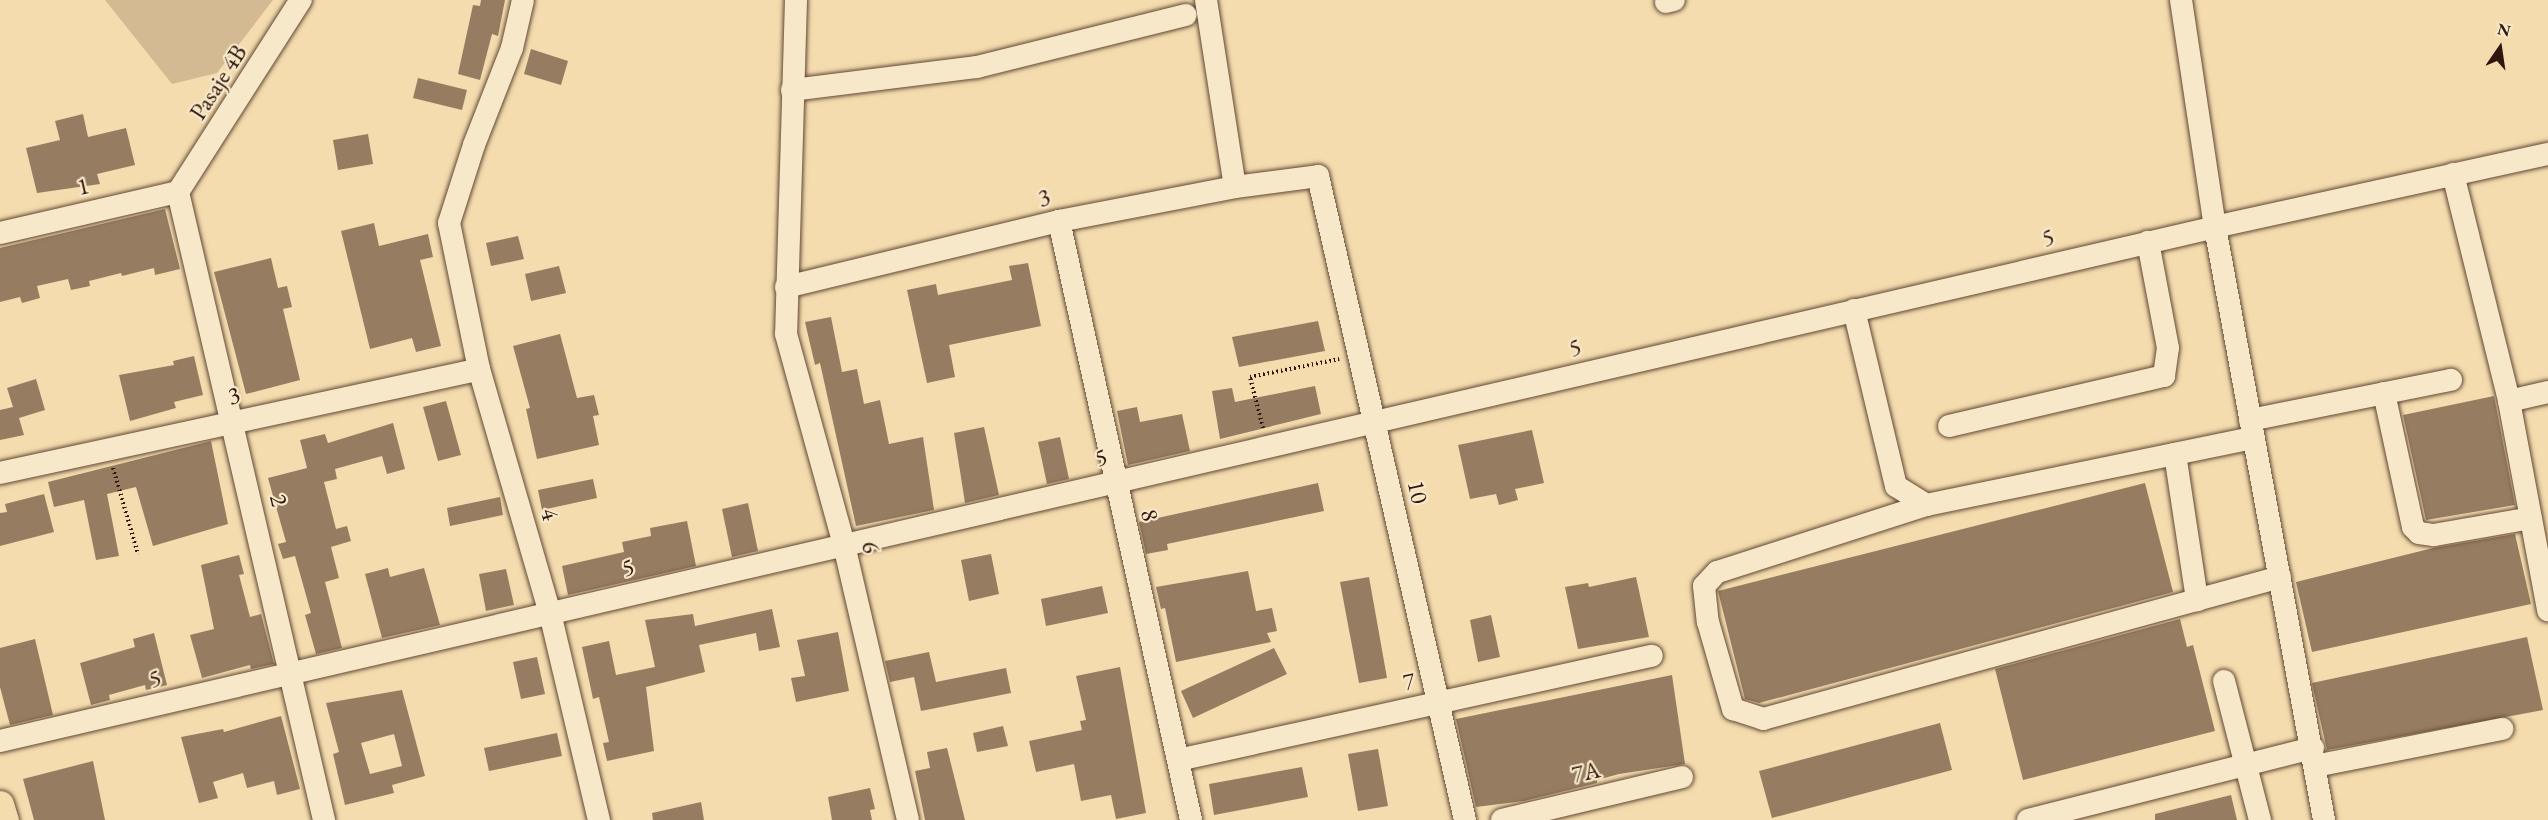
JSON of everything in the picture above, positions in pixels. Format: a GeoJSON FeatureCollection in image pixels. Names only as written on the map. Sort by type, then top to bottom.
{"type":"FeatureCollection","features":[{"type":"Feature","properties":{"kind":"main road"},"geometry":{"type":"LineString","coordinates":[[0,804],[5,820]]}},
{"type":"Feature","properties":{"kind":"street","name":"Pasaje 4B"},"geometry":{"type":"LineString","coordinates":[[178,192],[301,0]]}},
{"type":"Feature","properties":{"kind":"street","name":"4"},"geometry":{"type":"LineString","coordinates":[[523,0],[512,48],[474,145],[450,224],[479,369],[550,613],[599,820]]}},
{"type":"Feature","properties":{"kind":"street","name":"6"},"geometry":{"type":"LineString","coordinates":[[795,0],[786,334],[844,545],[908,820]]}},
{"type":"Feature","properties":{"kind":"street"},"geometry":{"type":"LineString","coordinates":[[2181,0],[2215,227],[2324,820]]}},
{"type":"Feature","properties":{"kind":"street"},"geometry":{"type":"LineString","coordinates":[[792,90],[977,67],[1195,7],[1235,187]]}},
{"type":"Feature","properties":{"kind":"street","name":"5"},"geometry":{"type":"LineString","coordinates":[[0,741],[2148,242],[2548,154]]}},
{"type":"Feature","properties":{"kind":"street"},"geometry":{"type":"LineString","coordinates":[[2453,174],[2509,401],[2548,610]]}},
{"type":"Feature","properties":{"kind":"street","name":"3"},"geometry":{"type":"LineString","coordinates":[[786,287],[1059,221],[1235,187],[1318,176]]}},
{"type":"Feature","properties":{"kind":"street","name":"10"},"geometry":{"type":"LineString","coordinates":[[1318,176],[1465,820]]}},
{"type":"Feature","properties":{"kind":"street","name":"1"},"geometry":{"type":"LineString","coordinates":[[0,233],[178,192]]}},
{"type":"Feature","properties":{"kind":"street","name":"2"},"geometry":{"type":"LineString","coordinates":[[178,192],[324,820]]}},
{"type":"Feature","properties":{"kind":"street","name":"8"},"geometry":{"type":"LineString","coordinates":[[1059,221],[1191,820]]}},
{"type":"Feature","properties":{"kind":"street"},"geometry":{"type":"LineString","coordinates":[[1949,426],[2164,375],[2168,348],[2148,242]]}},
{"type":"Feature","properties":{"kind":"street"},"geometry":{"type":"LineString","coordinates":[[1854,310],[1896,486],[1926,505]]}},
{"type":"Feature","properties":{"kind":"street","name":"3"},"geometry":{"type":"LineString","coordinates":[[0,473],[479,369]]}},
{"type":"Feature","properties":{"kind":"street"},"geometry":{"type":"LineString","coordinates":[[2280,577],[1763,719],[1733,710],[1708,622],[1704,586],[1717,572],[1926,505],[2175,454],[2252,429],[2384,393],[2451,380]]}},
{"type":"Feature","properties":{"kind":"street"},"geometry":{"type":"LineString","coordinates":[[2509,401],[2548,392]]}},
{"type":"Feature","properties":{"kind":"street"},"geometry":{"type":"LineString","coordinates":[[2384,393],[2413,527],[2419,533],[2434,535],[2531,519]]}},
{"type":"Feature","properties":{"kind":"street"},"geometry":{"type":"LineString","coordinates":[[2175,454],[2197,600]]}},
{"type":"Feature","properties":{"kind":"street","name":"7"},"geometry":{"type":"LineString","coordinates":[[1178,760],[1652,656]]}},
{"type":"Feature","properties":{"kind":"street"},"geometry":{"type":"LineString","coordinates":[[2224,681],[2260,820]]}},
{"type":"Feature","properties":{"kind":"street"},"geometry":{"type":"LineString","coordinates":[[2028,820],[2247,765],[2502,729]]}},
{"type":"Feature","properties":{"kind":"street","name":"7A"},"geometry":{"type":"LineString","coordinates":[[1502,820],[1682,777]]}},
{"type":"Feature","properties":{"kind":"path"},"geometry":{"type":"LineString","coordinates":[[1267,446],[1250,377],[1359,355]]}},
{"type":"Feature","properties":{"kind":"path"},"geometry":{"type":"LineString","coordinates":[[108,450],[138,554]]}},
{"type":"Feature","properties":{"kind":"shaded area"},"geometry":{"type":"Polygon","coordinates":[[[105,0],[273,0],[217,73],[172,84],[105,0]]]}},
{"type":"Feature","properties":{"kind":"building"},"geometry":{"type":"Polygon","coordinates":[[[481,0],[505,0],[498,36],[492,34],[480,80],[458,74],[473,5],[480,6],[481,0]]]}},
{"type":"Feature","properties":{"kind":"building"},"geometry":{"type":"Polygon","coordinates":[[[531,49],[568,61],[561,85],[524,74],[531,49]]]}},
{"type":"Feature","properties":{"kind":"building"},"geometry":{"type":"Polygon","coordinates":[[[418,78],[467,90],[462,110],[413,98],[418,78]]]}},
{"type":"Feature","properties":{"kind":"building"},"geometry":{"type":"Polygon","coordinates":[[[83,114],[88,137],[126,128],[135,165],[97,174],[100,184],[37,193],[26,148],[60,140],[55,121],[83,114]]]}},
{"type":"Feature","properties":{"kind":"building"},"geometry":{"type":"Polygon","coordinates":[[[368,134],[373,164],[338,170],[333,140],[368,134]]]}},
{"type":"Feature","properties":{"kind":"building"},"geometry":{"type":"Polygon","coordinates":[[[165,209],[180,269],[155,275],[154,268],[122,276],[121,273],[89,281],[90,286],[71,290],[68,279],[37,286],[40,298],[22,303],[20,297],[0,302],[0,248],[165,209]]]}},
{"type":"Feature","properties":{"kind":"building"},"geometry":{"type":"Polygon","coordinates":[[[374,223],[379,246],[428,234],[433,257],[420,260],[441,346],[416,352],[412,338],[370,349],[341,231],[374,223]]]}},
{"type":"Feature","properties":{"kind":"building"},"geometry":{"type":"Polygon","coordinates":[[[518,236],[524,259],[491,266],[486,243],[518,236]]]}},
{"type":"Feature","properties":{"kind":"building"},"geometry":{"type":"Polygon","coordinates":[[[271,258],[278,288],[287,286],[292,307],[283,309],[300,380],[246,394],[214,272],[271,258]]]}},
{"type":"Feature","properties":{"kind":"building"},"geometry":{"type":"Polygon","coordinates":[[[1028,263],[1041,326],[949,345],[955,377],[927,383],[907,290],[936,284],[938,295],[1012,280],[1009,266],[1028,263]]]}},
{"type":"Feature","properties":{"kind":"building"},"geometry":{"type":"Polygon","coordinates":[[[559,266],[566,293],[531,301],[525,274],[559,266]]]}},
{"type":"Feature","properties":{"kind":"building"},"geometry":{"type":"Polygon","coordinates":[[[831,317],[842,372],[857,369],[864,404],[880,400],[889,444],[923,437],[934,510],[856,526],[820,363],[815,365],[805,322],[831,317]]]}},
{"type":"Feature","properties":{"kind":"building"},"geometry":{"type":"Polygon","coordinates":[[[1318,321],[1325,351],[1239,367],[1232,337],[1318,321]]]}},
{"type":"Feature","properties":{"kind":"building"},"geometry":{"type":"Polygon","coordinates":[[[560,334],[577,398],[594,395],[599,415],[593,416],[599,445],[537,459],[526,409],[530,408],[513,346],[560,334]]]}},
{"type":"Feature","properties":{"kind":"building"},"geometry":{"type":"Polygon","coordinates":[[[194,356],[203,395],[174,402],[176,408],[130,421],[119,375],[174,365],[173,361],[194,356]]]}},
{"type":"Feature","properties":{"kind":"building"},"geometry":{"type":"Polygon","coordinates":[[[36,379],[45,410],[19,418],[24,435],[0,440],[0,410],[13,407],[7,388],[36,379]]]}},
{"type":"Feature","properties":{"kind":"building"},"geometry":{"type":"Polygon","coordinates":[[[1315,386],[1321,414],[1220,439],[1212,391],[1232,388],[1235,402],[1315,386]]]}},
{"type":"Feature","properties":{"kind":"building"},"geometry":{"type":"Polygon","coordinates":[[[2494,396],[2515,505],[2426,520],[2403,415],[2494,396]]]}},
{"type":"Feature","properties":{"kind":"building"},"geometry":{"type":"Polygon","coordinates":[[[446,401],[461,455],[438,461],[423,407],[446,401]]]}},
{"type":"Feature","properties":{"kind":"building"},"geometry":{"type":"Polygon","coordinates":[[[1137,407],[1140,422],[1182,414],[1190,451],[1128,465],[1117,411],[1137,407]]]}},
{"type":"Feature","properties":{"kind":"building"},"geometry":{"type":"Polygon","coordinates":[[[393,423],[405,469],[387,474],[382,456],[335,469],[337,479],[324,482],[336,529],[347,526],[351,541],[331,547],[339,578],[325,582],[342,648],[316,654],[305,615],[311,613],[295,556],[283,559],[278,544],[286,542],[268,478],[307,468],[300,440],[325,434],[328,443],[393,423]]]}},
{"type":"Feature","properties":{"kind":"building"},"geometry":{"type":"Polygon","coordinates":[[[984,427],[999,495],[965,503],[954,433],[984,427]]]}},
{"type":"Feature","properties":{"kind":"building"},"geometry":{"type":"Polygon","coordinates":[[[1532,430],[1544,483],[1515,489],[1518,500],[1499,505],[1496,494],[1470,499],[1458,445],[1532,430]]]}},
{"type":"Feature","properties":{"kind":"building"},"geometry":{"type":"Polygon","coordinates":[[[1060,437],[1069,479],[1047,484],[1038,442],[1060,437]]]}},
{"type":"Feature","properties":{"kind":"building"},"geometry":{"type":"Polygon","coordinates":[[[211,441],[228,524],[153,546],[136,487],[107,494],[119,556],[96,560],[84,500],[54,507],[48,482],[211,441]]]}},
{"type":"Feature","properties":{"kind":"building"},"geometry":{"type":"Polygon","coordinates":[[[593,479],[597,498],[542,510],[538,490],[593,479]]]}},
{"type":"Feature","properties":{"kind":"building"},"geometry":{"type":"Polygon","coordinates":[[[1318,483],[1324,511],[1167,544],[1168,550],[1146,554],[1139,522],[1318,483]]]}},
{"type":"Feature","properties":{"kind":"building"},"geometry":{"type":"Polygon","coordinates":[[[2145,483],[2173,592],[1759,703],[1745,699],[1718,591],[2145,483]]]}},
{"type":"Feature","properties":{"kind":"building"},"geometry":{"type":"Polygon","coordinates":[[[44,494],[54,532],[0,546],[0,513],[7,512],[5,504],[44,494]]]}},
{"type":"Feature","properties":{"kind":"building"},"geometry":{"type":"Polygon","coordinates":[[[500,497],[503,515],[450,526],[447,508],[500,497]]]}},
{"type":"Feature","properties":{"kind":"building"},"geometry":{"type":"Polygon","coordinates":[[[748,503],[758,551],[732,557],[722,509],[748,503]]]}},
{"type":"Feature","properties":{"kind":"building"},"geometry":{"type":"Polygon","coordinates":[[[687,521],[696,566],[568,595],[562,566],[624,552],[622,542],[651,536],[650,528],[687,521]]]}},
{"type":"Feature","properties":{"kind":"building"},"geometry":{"type":"Polygon","coordinates":[[[2515,534],[2531,604],[2312,652],[2296,582],[2433,548],[2515,534]]]}},
{"type":"Feature","properties":{"kind":"building"},"geometry":{"type":"Polygon","coordinates":[[[991,554],[999,594],[969,601],[961,560],[991,554]]]}},
{"type":"Feature","properties":{"kind":"building"},"geometry":{"type":"Polygon","coordinates":[[[239,555],[244,574],[239,575],[250,617],[261,614],[274,664],[251,669],[250,665],[202,678],[190,635],[214,629],[201,565],[239,555]]]}},
{"type":"Feature","properties":{"kind":"building"},"geometry":{"type":"Polygon","coordinates":[[[388,568],[390,577],[424,568],[440,625],[382,638],[365,574],[388,568]]]}},
{"type":"Feature","properties":{"kind":"building"},"geometry":{"type":"Polygon","coordinates":[[[506,569],[514,605],[486,611],[479,574],[506,569]]]}},
{"type":"Feature","properties":{"kind":"building"},"geometry":{"type":"Polygon","coordinates":[[[1248,571],[1256,611],[1272,608],[1277,631],[1267,633],[1271,642],[1176,662],[1165,608],[1161,609],[1156,587],[1248,571]]]}},
{"type":"Feature","properties":{"kind":"building"},"geometry":{"type":"Polygon","coordinates":[[[1369,577],[1387,678],[1359,683],[1340,582],[1369,577]]]}},
{"type":"Feature","properties":{"kind":"building"},"geometry":{"type":"Polygon","coordinates":[[[1636,577],[1649,637],[1578,649],[1565,587],[1588,583],[1589,587],[1636,577]]]}},
{"type":"Feature","properties":{"kind":"building"},"geometry":{"type":"Polygon","coordinates":[[[1102,586],[1108,613],[1046,626],[1041,599],[1102,586]]]}},
{"type":"Feature","properties":{"kind":"building"},"geometry":{"type":"Polygon","coordinates":[[[772,609],[780,647],[759,651],[756,633],[699,645],[705,672],[646,687],[654,751],[607,761],[603,743],[609,742],[599,697],[593,699],[582,647],[609,641],[616,675],[655,667],[645,620],[693,614],[695,626],[772,609]]]}},
{"type":"Feature","properties":{"kind":"building"},"geometry":{"type":"Polygon","coordinates":[[[1491,615],[1500,657],[1478,662],[1470,620],[1491,615]]]}},
{"type":"Feature","properties":{"kind":"building"},"geometry":{"type":"Polygon","coordinates":[[[2180,619],[2187,647],[2193,645],[2215,731],[2023,780],[1995,669],[2180,619]]]}},
{"type":"Feature","properties":{"kind":"building"},"geometry":{"type":"Polygon","coordinates":[[[838,632],[849,691],[796,702],[791,678],[805,676],[797,640],[838,632]]]}},
{"type":"Feature","properties":{"kind":"building"},"geometry":{"type":"Polygon","coordinates":[[[154,633],[167,685],[146,690],[145,685],[109,695],[110,700],[91,705],[80,663],[135,647],[133,639],[154,633]]]}},
{"type":"Feature","properties":{"kind":"building"},"geometry":{"type":"Polygon","coordinates":[[[2527,637],[2543,710],[2327,750],[2312,683],[2527,637]]]}},
{"type":"Feature","properties":{"kind":"building"},"geometry":{"type":"Polygon","coordinates":[[[35,639],[53,715],[10,725],[0,687],[0,648],[35,639]]]}},
{"type":"Feature","properties":{"kind":"building"},"geometry":{"type":"Polygon","coordinates":[[[1274,648],[1287,674],[1193,718],[1181,691],[1274,648]]]}},
{"type":"Feature","properties":{"kind":"building"},"geometry":{"type":"Polygon","coordinates":[[[929,652],[936,682],[1006,668],[1011,693],[921,711],[914,677],[890,682],[885,661],[929,652]]]}},
{"type":"Feature","properties":{"kind":"building"},"geometry":{"type":"Polygon","coordinates":[[[537,657],[545,694],[521,699],[513,662],[537,657]]]}},
{"type":"Feature","properties":{"kind":"building"},"geometry":{"type":"Polygon","coordinates":[[[1120,667],[1146,813],[1116,819],[1111,795],[1081,801],[1074,764],[1036,772],[1029,741],[1082,730],[1080,721],[1086,720],[1076,676],[1120,667]]]}},
{"type":"Feature","properties":{"kind":"building"},"geometry":{"type":"Polygon","coordinates":[[[1672,675],[1685,764],[1619,774],[1597,780],[1597,783],[1524,801],[1476,807],[1456,719],[1672,675]]]}},
{"type":"Feature","properties":{"kind":"building"},"geometry":{"type":"Polygon","coordinates":[[[402,690],[425,776],[392,785],[394,793],[345,805],[333,754],[339,752],[326,703],[402,690]],[[394,734],[361,743],[370,774],[402,766],[394,734]]]}},
{"type":"Feature","properties":{"kind":"building"},"geometry":{"type":"Polygon","coordinates":[[[281,716],[300,789],[277,795],[274,781],[247,788],[243,773],[213,782],[218,798],[199,803],[181,737],[223,729],[224,732],[281,716]]]}},
{"type":"Feature","properties":{"kind":"building"},"geometry":{"type":"Polygon","coordinates":[[[1940,723],[1952,770],[1772,818],[1759,771],[1940,723]]]}},
{"type":"Feature","properties":{"kind":"building"},"geometry":{"type":"Polygon","coordinates":[[[1003,726],[1008,746],[977,752],[973,733],[1003,726]]]}},
{"type":"Feature","properties":{"kind":"building"},"geometry":{"type":"Polygon","coordinates":[[[557,733],[562,756],[489,771],[484,748],[557,733]]]}},
{"type":"Feature","properties":{"kind":"building"},"geometry":{"type":"Polygon","coordinates":[[[947,748],[965,820],[925,820],[915,771],[930,768],[927,752],[947,748]]]}},
{"type":"Feature","properties":{"kind":"building"},"geometry":{"type":"Polygon","coordinates":[[[1378,749],[1388,806],[1358,811],[1348,754],[1378,749]]]}},
{"type":"Feature","properties":{"kind":"building"},"geometry":{"type":"Polygon","coordinates":[[[93,761],[105,820],[34,820],[23,779],[93,761]]]}},
{"type":"Feature","properties":{"kind":"building"},"geometry":{"type":"Polygon","coordinates":[[[1302,767],[1308,797],[1214,815],[1209,784],[1302,767]]]}},
{"type":"Feature","properties":{"kind":"building"},"geometry":{"type":"Polygon","coordinates":[[[870,788],[875,809],[870,810],[872,820],[832,820],[828,797],[870,788]]]}},
{"type":"Feature","properties":{"kind":"building"},"geometry":{"type":"Polygon","coordinates":[[[2231,795],[2237,820],[2155,820],[2155,814],[2231,795]]]}},
{"type":"Feature","properties":{"kind":"building"},"geometry":{"type":"Polygon","coordinates":[[[701,802],[704,820],[653,820],[652,813],[701,802]]]}}]}
